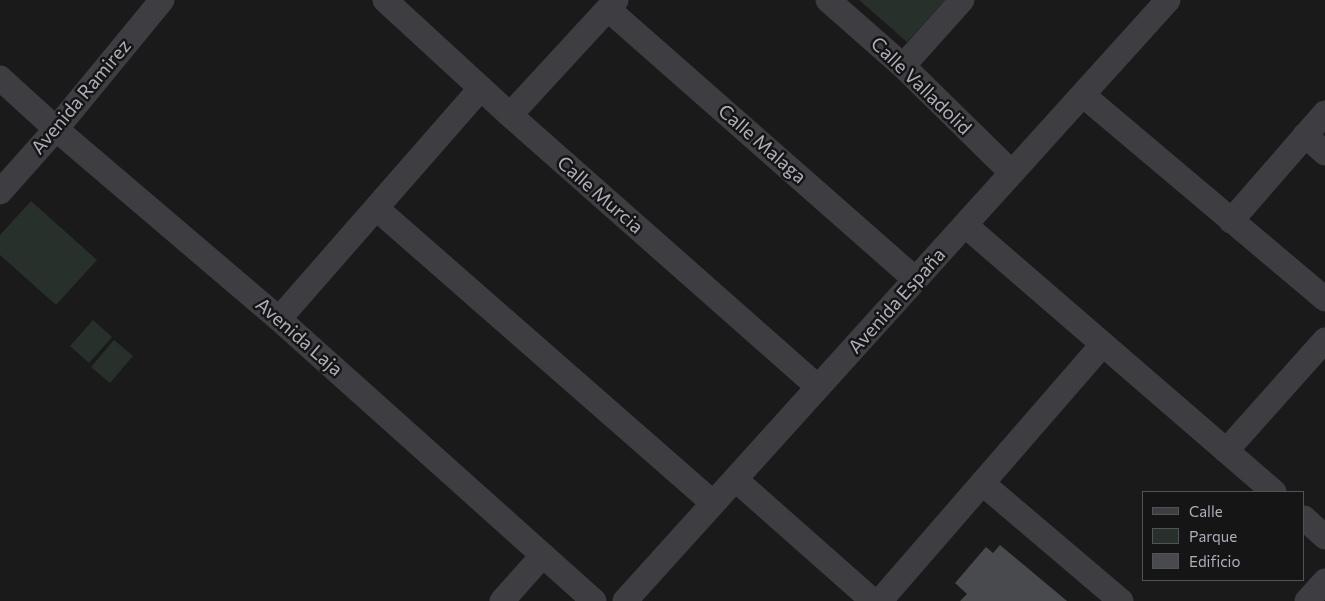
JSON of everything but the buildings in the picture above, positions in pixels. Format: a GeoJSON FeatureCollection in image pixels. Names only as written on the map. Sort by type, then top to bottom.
{"type":"FeatureCollection","features":[{"type":"Feature","properties":{"kind":"street","name":"Avenida Ramirez"},"geometry":{"type":"LineString","coordinates":[[0,192],[56,128],[162,0]]}},
{"type":"Feature","properties":{"kind":"street","name":"Calle Valladolid"},"geometry":{"type":"LineString","coordinates":[[828,0],[903,66],[1012,173]]}},
{"type":"Feature","properties":{"kind":"street"},"geometry":{"type":"LineString","coordinates":[[903,66],[962,0]]}},
{"type":"Feature","properties":{"kind":"street","name":"Avenida España"},"geometry":{"type":"LineString","coordinates":[[625,601],[1168,0]]}},
{"type":"Feature","properties":{"kind":"street","name":"Calle Murcia"},"geometry":{"type":"LineString","coordinates":[[391,2],[510,115],[818,387]]}},
{"type":"Feature","properties":{"kind":"street"},"geometry":{"type":"LineString","coordinates":[[510,115],[612,4]]}},
{"type":"Feature","properties":{"kind":"street","name":"Calle Malaga"},"geometry":{"type":"LineString","coordinates":[[612,4],[916,280]]}},
{"type":"Feature","properties":{"kind":"street","name":"Avenida Laja"},"geometry":{"type":"LineString","coordinates":[[0,78],[279,319],[594,601]]}},
{"type":"Feature","properties":{"kind":"street"},"geometry":{"type":"LineString","coordinates":[[279,319],[481,88]]}},
{"type":"Feature","properties":{"kind":"street"},"geometry":{"type":"LineString","coordinates":[[1082,95],[1325,300]]}},
{"type":"Feature","properties":{"kind":"street"},"geometry":{"type":"LineString","coordinates":[[1232,220],[1325,113]]}},
{"type":"Feature","properties":{"kind":"street"},"geometry":{"type":"LineString","coordinates":[[1305,136],[1325,154]]}},
{"type":"Feature","properties":{"kind":"street"},"geometry":{"type":"LineString","coordinates":[[376,208],[713,504]]}},
{"type":"Feature","properties":{"kind":"street"},"geometry":{"type":"LineString","coordinates":[[965,225],[1273,491]]}},
{"type":"Feature","properties":{"kind":"street"},"geometry":{"type":"LineString","coordinates":[[1226,451],[1325,340]]}},
{"type":"Feature","properties":{"kind":"street"},"geometry":{"type":"LineString","coordinates":[[880,601],[1103,344]]}},
{"type":"Feature","properties":{"kind":"street"},"geometry":{"type":"LineString","coordinates":[[735,479],[873,601]]}},
{"type":"Feature","properties":{"kind":"street"},"geometry":{"type":"LineString","coordinates":[[982,483],[1121,601]]}},
{"type":"Feature","properties":{"kind":"street"},"geometry":{"type":"LineString","coordinates":[[1305,519],[1325,537]]}},
{"type":"Feature","properties":{"kind":"street"},"geometry":{"type":"LineString","coordinates":[[502,601],[543,555]]}},
{"type":"Feature","properties":{"kind":"street"},"geometry":{"type":"LineString","coordinates":[[1307,601],[1325,581]]}},
{"type":"Feature","properties":{"kind":"green space"},"geometry":{"type":"Polygon","coordinates":[[[859,0],[945,0],[907,42],[859,0]]]}},
{"type":"Feature","properties":{"kind":"green space"},"geometry":{"type":"Polygon","coordinates":[[[31,201],[97,260],[56,305],[0,255],[0,235],[31,201]]]}},
{"type":"Feature","properties":{"kind":"green space"},"geometry":{"type":"Polygon","coordinates":[[[93,320],[112,337],[89,363],[70,346],[93,320]]]}},
{"type":"Feature","properties":{"kind":"green space"},"geometry":{"type":"Polygon","coordinates":[[[114,340],[133,356],[110,383],[91,367],[114,340]]]}}]}
